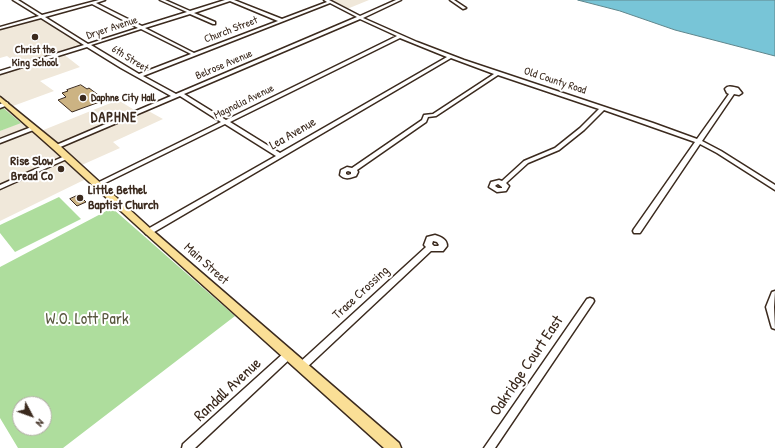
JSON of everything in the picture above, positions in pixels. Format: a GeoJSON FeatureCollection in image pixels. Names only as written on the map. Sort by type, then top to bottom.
{"type":"FeatureCollection","features":[{"type":"Feature","properties":{"kind":"main road","name":"Main Street"},"geometry":{"type":"LineString","coordinates":[[2,103],[56,147],[149,232],[394,448]]}},
{"type":"Feature","properties":{"kind":"street","name":"6th Street"},"geometry":{"type":"LineString","coordinates":[[15,0],[139,76],[226,121],[279,155]]}},
{"type":"Feature","properties":{"kind":"street"},"geometry":{"type":"LineString","coordinates":[[0,28],[103,0]]}},
{"type":"Feature","properties":{"kind":"street"},"geometry":{"type":"LineString","coordinates":[[162,0],[214,23]]}},
{"type":"Feature","properties":{"kind":"street"},"geometry":{"type":"LineString","coordinates":[[230,0],[282,21]]}},
{"type":"Feature","properties":{"kind":"street","name":"Dryer Avenue"},"geometry":{"type":"LineString","coordinates":[[0,73],[230,0]]}},
{"type":"Feature","properties":{"kind":"street","name":"Belrose Avenue"},"geometry":{"type":"LineString","coordinates":[[56,147],[399,0]]}},
{"type":"Feature","properties":{"kind":"street"},"geometry":{"type":"LineString","coordinates":[[452,0],[464,8]]}},
{"type":"Feature","properties":{"kind":"street","name":"Church Street"},"geometry":{"type":"LineString","coordinates":[[139,76],[282,21],[328,1]]}},
{"type":"Feature","properties":{"kind":"street","name":"Old County Road"},"geometry":{"type":"LineString","coordinates":[[328,1],[358,18],[399,37],[450,57],[603,108],[698,142],[719,152],[775,188]]}},
{"type":"Feature","properties":{"kind":"street"},"geometry":{"type":"LineString","coordinates":[[93,2],[193,54]]}},
{"type":"Feature","properties":{"kind":"street","name":"Magnolia Avenue"},"geometry":{"type":"LineString","coordinates":[[97,185],[399,37]]}},
{"type":"Feature","properties":{"kind":"street","name":"Lea Avenue"},"geometry":{"type":"LineString","coordinates":[[149,232],[279,155],[450,57]]}},
{"type":"Feature","properties":{"kind":"street"},"geometry":{"type":"LineString","coordinates":[[353,170],[424,121],[426,116],[434,115],[499,73]]}},
{"type":"Feature","properties":{"kind":"street"},"geometry":{"type":"LineString","coordinates":[[637,231],[732,93]]}},
{"type":"Feature","properties":{"kind":"street"},"geometry":{"type":"LineString","coordinates":[[503,183],[526,162],[557,149],[582,130],[583,127],[603,108]]}},
{"type":"Feature","properties":{"kind":"street"},"geometry":{"type":"LineString","coordinates":[[0,141],[34,128]]}},
{"type":"Feature","properties":{"kind":"street"},"geometry":{"type":"LineString","coordinates":[[0,187],[67,157]]}},
{"type":"Feature","properties":{"kind":"street","name":"Trace Crossing"},"geometry":{"type":"LineString","coordinates":[[302,366],[430,248]]}},
{"type":"Feature","properties":{"kind":"street"},"geometry":{"type":"LineString","coordinates":[[775,294],[770,307],[775,325]]}},
{"type":"Feature","properties":{"kind":"street","name":"Oakridge Court East"},"geometry":{"type":"LineString","coordinates":[[489,448],[590,301]]}},
{"type":"Feature","properties":{"kind":"street","name":"Randall Avenue"},"geometry":{"type":"LineString","coordinates":[[187,448],[289,354]]}},
{"type":"Feature","properties":{"kind":"shaded area"},"geometry":{"type":"Polygon","coordinates":[[[330,0],[369,0],[347,9],[330,0]]]}},
{"type":"Feature","properties":{"kind":"shaded area"},"geometry":{"type":"Polygon","coordinates":[[[40,18],[84,46],[62,53],[80,67],[40,81],[54,91],[13,106],[41,131],[118,100],[136,111],[143,108],[163,119],[113,142],[120,148],[75,168],[86,179],[0,221],[0,131],[21,122],[0,108],[0,72],[20,66],[7,56],[0,58],[0,29],[40,18]]]}},
{"type":"Feature","properties":{"kind":"green space"},"geometry":{"type":"Polygon","coordinates":[[[2,107],[21,123],[0,131],[0,108],[2,107]]]}},
{"type":"Feature","properties":{"kind":"green space"},"geometry":{"type":"Polygon","coordinates":[[[59,197],[81,219],[15,252],[0,233],[0,225],[59,197]]]}},
{"type":"Feature","properties":{"kind":"green space","name":"W.O. Lott Park"},"geometry":{"type":"Polygon","coordinates":[[[112,208],[235,316],[63,448],[18,448],[0,418],[0,267],[112,208]]]}},
{"type":"Feature","properties":{"kind":"water"},"geometry":{"type":"Polygon","coordinates":[[[578,0],[775,0],[775,56],[675,30],[620,11],[578,0]]]}},
{"type":"Feature","properties":{"kind":"building","name":"Daphne City Hall"},"geometry":{"type":"Polygon","coordinates":[[[81,85],[87,89],[89,88],[105,100],[72,112],[58,100],[66,97],[62,93],[81,85]]]}},
{"type":"Feature","properties":{"kind":"building","name":"Little Bethel Baptist Church"},"geometry":{"type":"Polygon","coordinates":[[[79,195],[86,202],[77,206],[70,199],[79,195]]]}},
{"type":"Feature","properties":{"kind":"place","name":"Christ the King School"},"geometry":{"type":"Point","coordinates":[35,37]}},
{"type":"Feature","properties":{"kind":"place","name":"Daphne City Hall"},"geometry":{"type":"Point","coordinates":[83,98]}},
{"type":"Feature","properties":{"kind":"place","name":"Rise Slow Bread Co"},"geometry":{"type":"Point","coordinates":[61,169]}},
{"type":"Feature","properties":{"kind":"place","name":"Little Bethel Baptist Church"},"geometry":{"type":"Point","coordinates":[80,198]}},
{"type":"Feature","properties":{"kind":"district","name":"DAPHNE"},"geometry":{"type":"Point","coordinates":[114,118]}}]}
